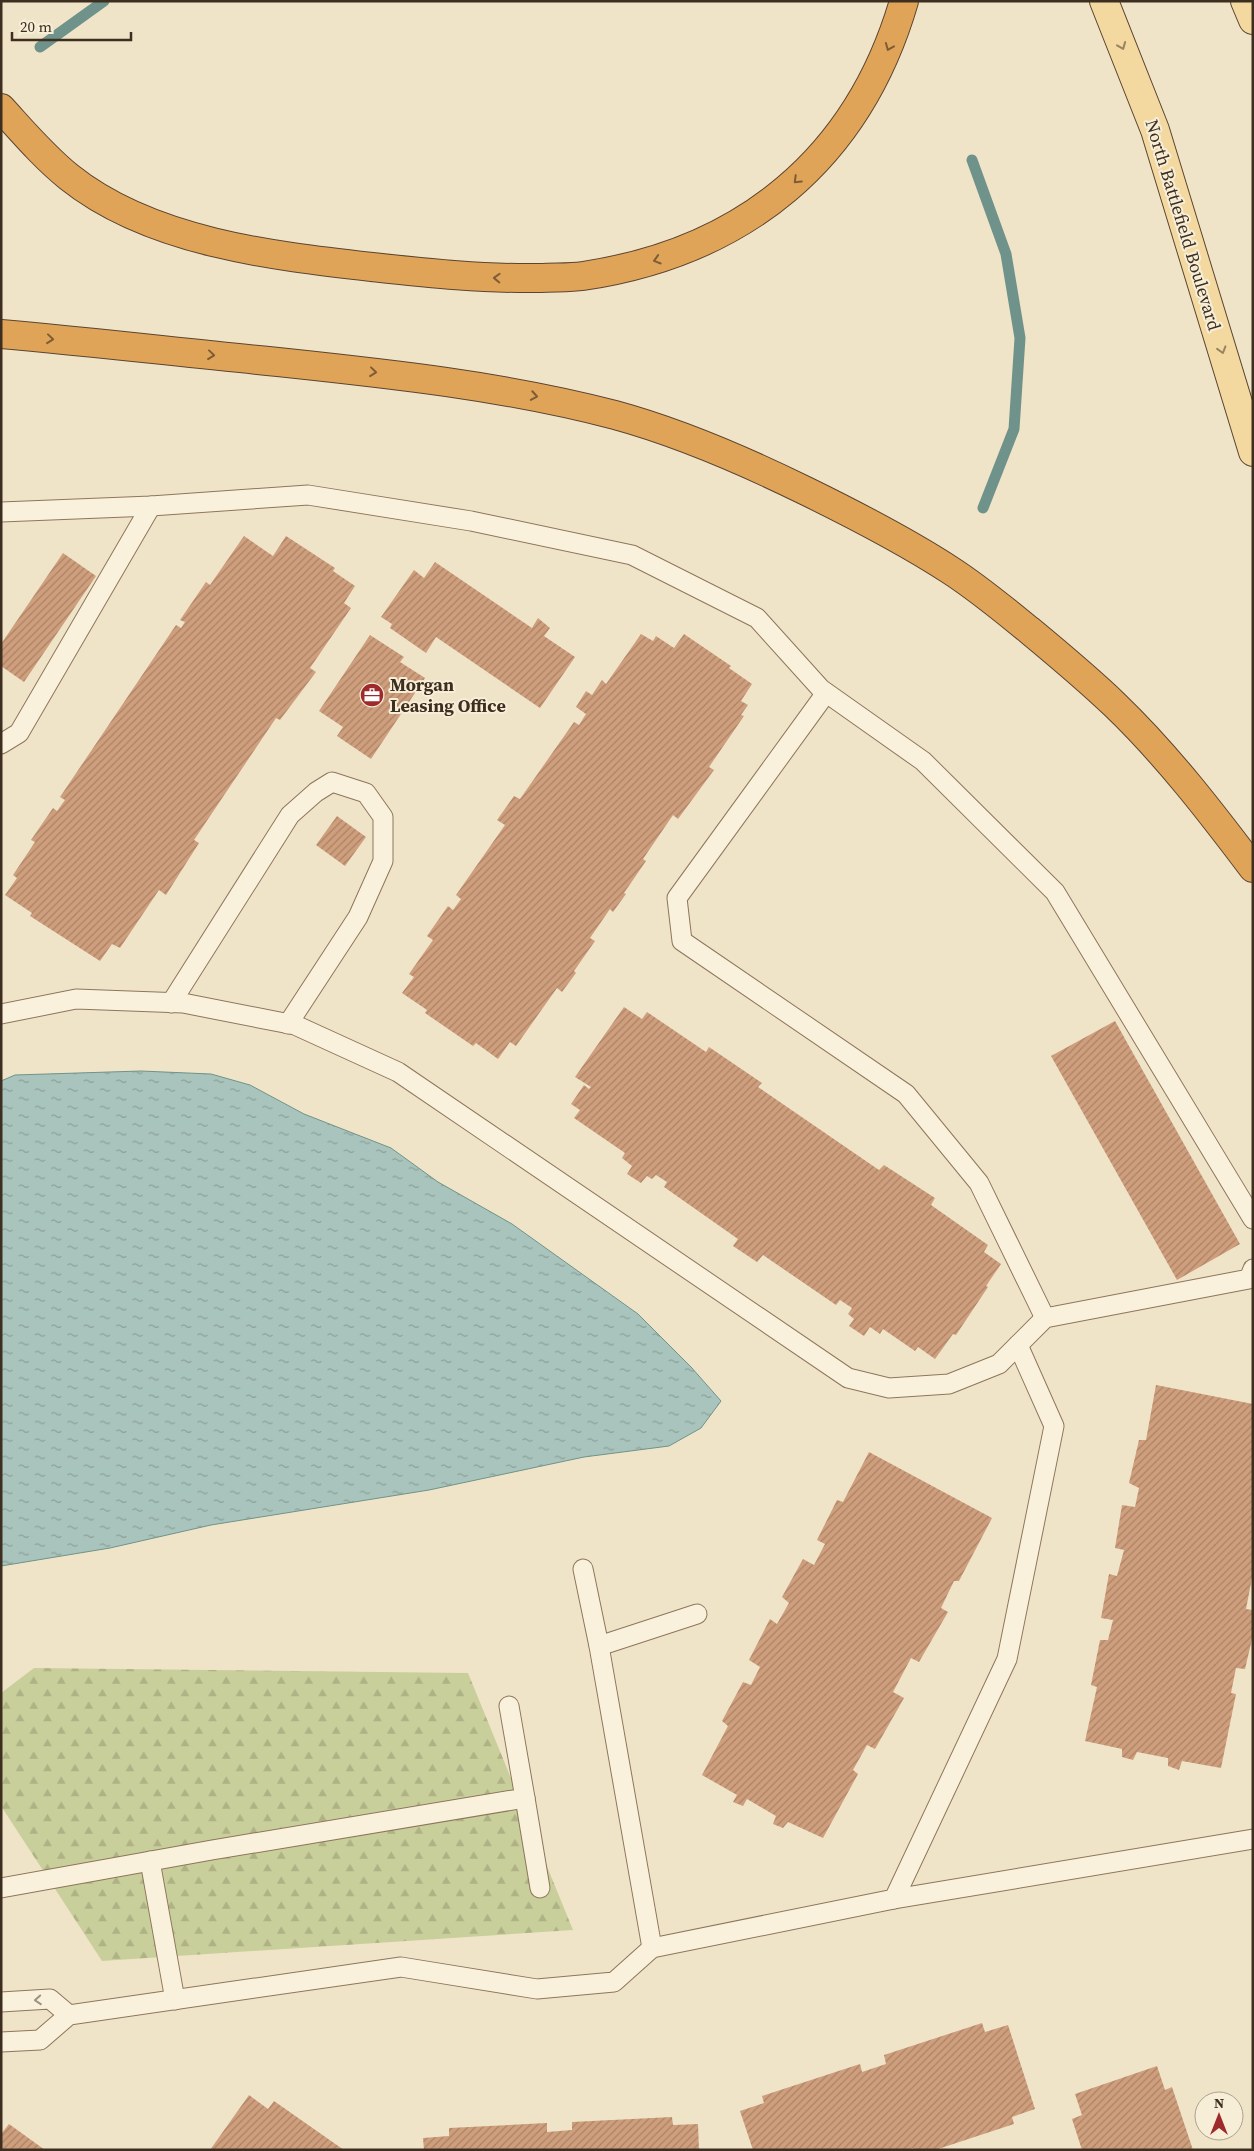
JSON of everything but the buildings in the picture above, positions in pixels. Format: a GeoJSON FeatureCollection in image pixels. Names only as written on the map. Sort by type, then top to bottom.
{"type":"FeatureCollection","features":[{"type":"Feature","properties":{"kind":"highway"},"geometry":{"type":"LineString","coordinates":[[1,108],[32,143],[71,178],[119,209],[178,234],[246,249],[330,263],[498,278],[581,277],[657,261],[715,238],[755,214],[792,184],[831,146],[861,101],[888,49],[904,1]]}},
{"type":"Feature","properties":{"kind":"highway"},"geometry":{"type":"LineString","coordinates":[[1,334],[378,373],[546,398],[618,416],[688,439],[755,466],[902,540],[953,572],[1005,611],[1064,659],[1116,706],[1160,751],[1213,815],[1253,868]]}},
{"type":"Feature","properties":{"kind":"main road","name":"North Battlefield Boulevard"},"geometry":{"type":"LineString","coordinates":[[1104,1],[1155,130],[1253,452]]}},
{"type":"Feature","properties":{"kind":"main road"},"geometry":{"type":"LineString","coordinates":[[1245,1],[1253,20]]}},
{"type":"Feature","properties":{"kind":"lane"},"geometry":{"type":"LineString","coordinates":[[1,512],[151,506],[308,495],[471,521],[632,555],[758,618],[821,690],[923,761],[1055,892],[1253,1219]]}},
{"type":"Feature","properties":{"kind":"lane"},"geometry":{"type":"LineString","coordinates":[[1,744],[19,733],[151,506]]}},
{"type":"Feature","properties":{"kind":"lane"},"geometry":{"type":"LineString","coordinates":[[826,693],[677,898],[682,941],[906,1094],[979,1183],[1045,1318]]}},
{"type":"Feature","properties":{"kind":"lane"},"geometry":{"type":"LineString","coordinates":[[172,1003],[290,815],[316,792],[332,782],[366,793],[383,817],[383,861],[358,917],[288,1024]]}},
{"type":"Feature","properties":{"kind":"lane"},"geometry":{"type":"LineString","coordinates":[[1,1014],[76,999],[183,1003],[295,1025],[398,1072],[848,1378],[889,1388],[949,1384],[998,1364],[1045,1318],[1249,1279],[1253,1269]]}},
{"type":"Feature","properties":{"kind":"lane"},"geometry":{"type":"LineString","coordinates":[[894,1899],[1007,1659],[1054,1426],[1018,1345]]}},
{"type":"Feature","properties":{"kind":"lane"},"geometry":{"type":"LineString","coordinates":[[583,1569],[599,1646],[652,1948]]}},
{"type":"Feature","properties":{"kind":"lane"},"geometry":{"type":"LineString","coordinates":[[599,1646],[697,1614]]}},
{"type":"Feature","properties":{"kind":"lane"},"geometry":{"type":"LineString","coordinates":[[509,1706],[540,1888]]}},
{"type":"Feature","properties":{"kind":"lane"},"geometry":{"type":"LineString","coordinates":[[1,1888],[525,1798]]}},
{"type":"Feature","properties":{"kind":"lane"},"geometry":{"type":"LineString","coordinates":[[1,2042],[40,2040],[69,2015],[401,1967],[537,1989],[614,1982],[652,1948],[894,1899],[1253,1839]]}},
{"type":"Feature","properties":{"kind":"lane"},"geometry":{"type":"LineString","coordinates":[[150,1861],[175,2000]]}},
{"type":"Feature","properties":{"kind":"lane"},"geometry":{"type":"LineString","coordinates":[[1,2002],[50,1999],[69,2015]]}},
{"type":"Feature","properties":{"kind":"green space"},"geometry":{"type":"Polygon","coordinates":[[[34,1668],[468,1673],[573,1930],[102,1961],[1,1806],[1,1693],[34,1668]]]}},
{"type":"Feature","properties":{"kind":"water"},"geometry":{"type":"Polygon","coordinates":[[[141,1071],[211,1074],[250,1085],[304,1114],[391,1148],[438,1182],[512,1224],[638,1314],[691,1367],[721,1401],[701,1428],[669,1446],[584,1457],[429,1490],[211,1525],[110,1548],[1,1566],[1,1081],[15,1075],[141,1071]]]}},
{"type":"Feature","properties":{"kind":"waterway"},"geometry":{"type":"LineString","coordinates":[[40,47],[104,1]]}},
{"type":"Feature","properties":{"kind":"waterway"},"geometry":{"type":"LineString","coordinates":[[972,160],[1006,254],[1020,338],[1014,429],[983,508]]}},
{"type":"Feature","properties":{"kind":"place","name":"Morgan Leasing Office"},"geometry":{"type":"Point","coordinates":[372,695]}}]}
